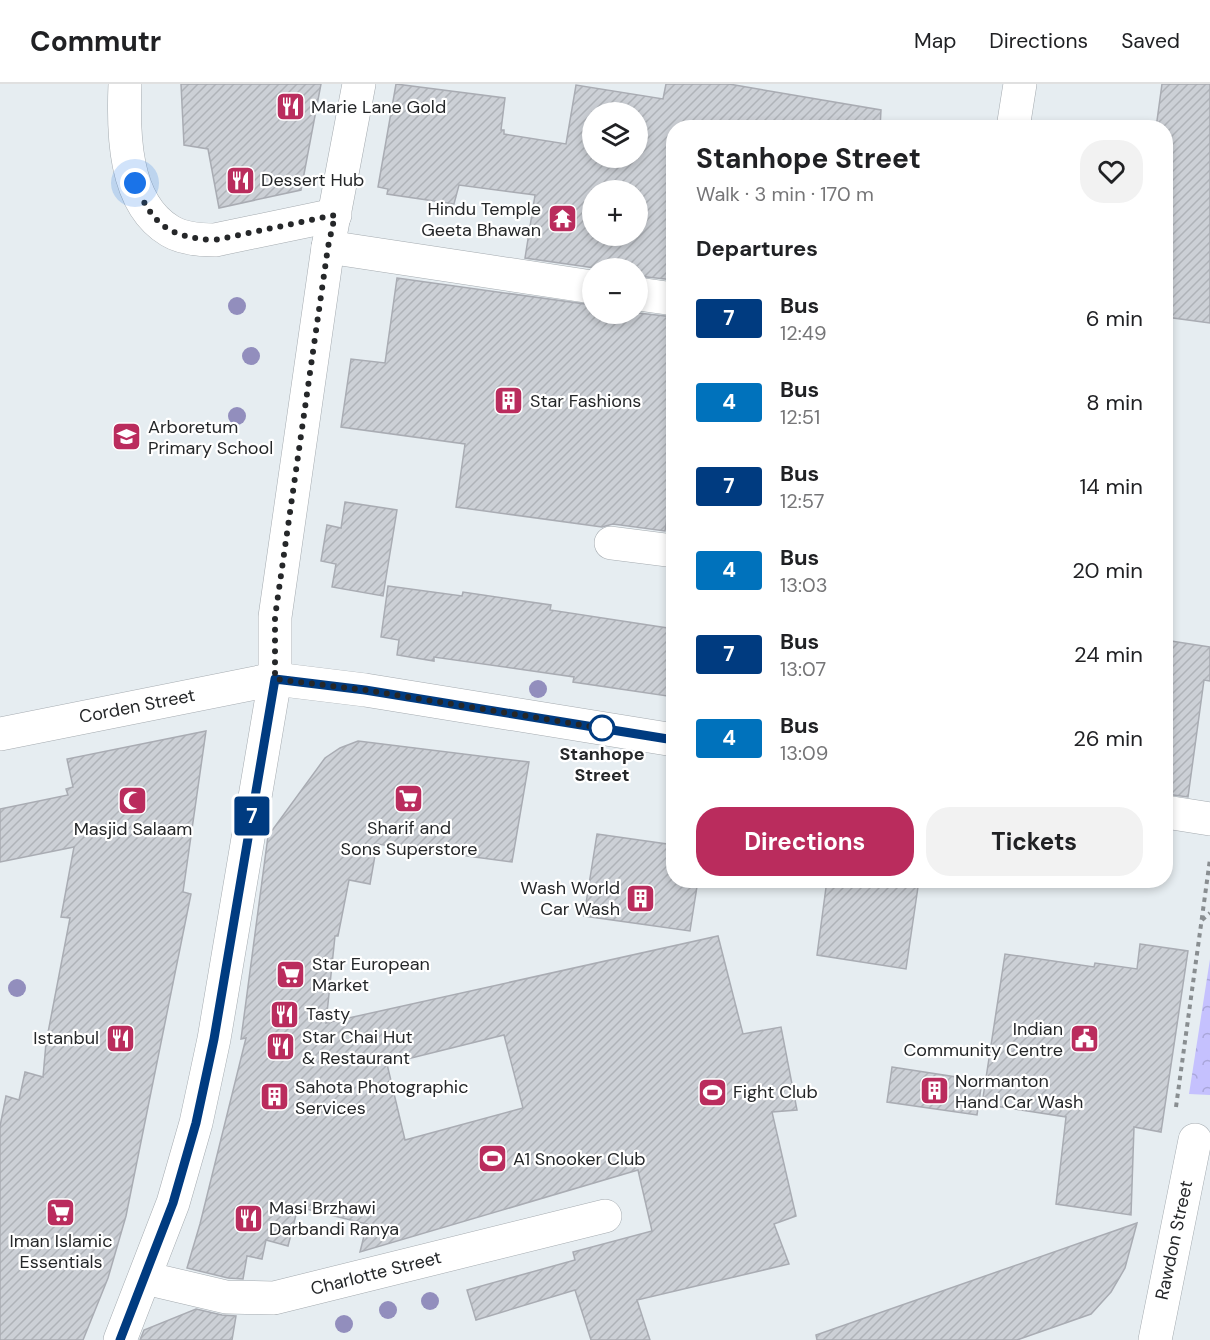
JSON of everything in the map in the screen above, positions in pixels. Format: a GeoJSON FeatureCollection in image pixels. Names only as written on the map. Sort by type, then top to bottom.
{"type":"FeatureCollection","features":[{"type":"Feature","properties":{"kind":"street"},"geometry":{"type":"LineString","coordinates":[[126,84],[124,134],[128,160],[144,204],[156,220],[171,232],[200,240],[215,240],[335,215]]}},
{"type":"Feature","properties":{"kind":"street"},"geometry":{"type":"LineString","coordinates":[[120,1340],[173,1203],[196,1123],[214,1039],[275,679],[275,617],[328,247],[359,84]]}},
{"type":"Feature","properties":{"kind":"street"},"geometry":{"type":"LineString","coordinates":[[1015,120],[1020,84]]}},
{"type":"Feature","properties":{"kind":"street"},"geometry":{"type":"LineString","coordinates":[[328,247],[582,285]]}},
{"type":"Feature","properties":{"kind":"street"},"geometry":{"type":"LineString","coordinates":[[648,295],[666,298]]}},
{"type":"Feature","properties":{"kind":"street"},"geometry":{"type":"LineString","coordinates":[[611,543],[666,550]]}},
{"type":"Feature","properties":{"kind":"street"},"geometry":{"type":"LineString","coordinates":[[275,679],[365,690],[666,739]]}},
{"type":"Feature","properties":{"kind":"street","name":"Corden Street"},"geometry":{"type":"LineString","coordinates":[[0,734],[275,679]]}},
{"type":"Feature","properties":{"kind":"street"},"geometry":{"type":"LineString","coordinates":[[1173,813],[1210,819]]}},
{"type":"Feature","properties":{"kind":"street","name":"Rawdon Street"},"geometry":{"type":"LineString","coordinates":[[1155,1340],[1195,1140]]}},
{"type":"Feature","properties":{"kind":"street","name":"Charlotte Street"},"geometry":{"type":"LineString","coordinates":[[145,1278],[226,1297],[274,1298],[605,1216]]}},
{"type":"Feature","properties":{"kind":"path"},"geometry":{"type":"LineString","coordinates":[[1195,1140],[1172,1132],[1210,859]]}},
{"type":"Feature","properties":{"kind":"path"},"geometry":{"type":"LineString","coordinates":[[1201,921],[1210,913]]}},
{"type":"Feature","properties":{"kind":"green space"},"geometry":{"type":"Polygon","coordinates":[[[1210,959],[1210,1095],[1189,1094],[1210,959]]]}},
{"type":"Feature","properties":{"kind":"building"},"geometry":{"type":"Polygon","coordinates":[[[181,84],[321,84],[301,190],[219,208],[208,149],[184,145],[181,84]]]}},
{"type":"Feature","properties":{"kind":"building"},"geometry":{"type":"Polygon","coordinates":[[[396,84],[505,98],[501,130],[504,130],[504,134],[566,144],[576,85],[663,99],[666,84],[729,84],[881,110],[880,120],[666,120],[666,279],[648,277],[648,258],[582,258],[582,266],[525,258],[535,195],[459,185],[454,204],[387,194],[388,189],[378,187],[396,84]]]}},
{"type":"Feature","properties":{"kind":"building"},"geometry":{"type":"Polygon","coordinates":[[[1162,84],[1210,84],[1210,323],[1173,318],[1173,120],[1157,120],[1162,84]]]}},
{"type":"Feature","properties":{"kind":"building","name":"Star Fashions"},"geometry":{"type":"Polygon","coordinates":[[[397,278],[582,304],[582,324],[648,324],[648,314],[666,316],[665,531],[613,524],[602,527],[456,507],[465,444],[341,427],[351,359],[385,363],[397,278]]]}},
{"type":"Feature","properties":{"kind":"building"},"geometry":{"type":"Polygon","coordinates":[[[345,502],[397,510],[383,596],[332,587],[336,564],[321,561],[327,525],[341,528],[345,502]]]}},
{"type":"Feature","properties":{"kind":"building"},"geometry":{"type":"Polygon","coordinates":[[[388,586],[462,596],[463,592],[551,605],[550,610],[666,628],[666,696],[573,682],[574,677],[434,657],[434,661],[397,655],[399,640],[381,637],[388,586]]]}},
{"type":"Feature","properties":{"kind":"building"},"geometry":{"type":"Polygon","coordinates":[[[1173,641],[1210,647],[1210,681],[1204,680],[1188,797],[1173,795],[1173,641]]]}},
{"type":"Feature","properties":{"kind":"building"},"geometry":{"type":"Polygon","coordinates":[[[206,731],[183,892],[191,894],[126,1216],[108,1278],[83,1340],[0,1340],[0,1126],[6,1096],[19,1100],[25,1072],[43,1077],[46,1043],[70,918],[61,917],[74,847],[0,862],[0,809],[68,795],[66,789],[73,787],[67,759],[206,731]]]}},
{"type":"Feature","properties":{"kind":"building"},"geometry":{"type":"Polygon","coordinates":[[[358,741],[529,762],[512,862],[377,844],[370,884],[349,880],[338,936],[335,936],[326,1023],[718,936],[743,1034],[781,1027],[797,1110],[772,1112],[796,1216],[774,1224],[789,1264],[637,1300],[650,1340],[591,1340],[575,1290],[476,1320],[467,1290],[575,1260],[573,1252],[652,1231],[638,1170],[360,1252],[367,1224],[298,1207],[288,1246],[266,1240],[262,1259],[247,1256],[243,1279],[228,1278],[187,1268],[246,1038],[241,1039],[268,836],[325,758],[340,748],[358,741]],[[504,1035],[387,1064],[405,1140],[523,1108],[504,1035]]]}},
{"type":"Feature","properties":{"kind":"building","name":"Wash World Car Wash"},"geometry":{"type":"Polygon","coordinates":[[[597,834],[666,844],[666,888],[697,888],[690,931],[584,916],[597,834]]]}},
{"type":"Feature","properties":{"kind":"building"},"geometry":{"type":"Polygon","coordinates":[[[826,888],[918,888],[906,969],[817,955],[826,888]]]}},
{"type":"Feature","properties":{"kind":"building","name":"Indian Community Centre"},"geometry":{"type":"Polygon","coordinates":[[[1140,944],[1188,951],[1161,1132],[1134,1127],[1131,1215],[1056,1204],[1066,1117],[982,1104],[1005,954],[1094,967],[1095,963],[1137,969],[1140,944]]]}},
{"type":"Feature","properties":{"kind":"building","name":"Normanton Hand Car Wash"},"geometry":{"type":"Polygon","coordinates":[[[892,1067],[982,1081],[977,1115],[887,1102],[892,1067]]]}},
{"type":"Feature","properties":{"kind":"building"},"geometry":{"type":"Polygon","coordinates":[[[1137,1223],[1125,1268],[1111,1292],[1091,1314],[1017,1340],[817,1340],[816,1335],[1137,1223]]]}},
{"type":"Feature","properties":{"kind":"building"},"geometry":{"type":"Polygon","coordinates":[[[196,1309],[236,1316],[232,1340],[140,1340],[144,1330],[196,1309]]]}},
{"type":"Feature","properties":{"kind":"bus line","name":"7"},"geometry":{"type":"LineString","coordinates":[[120,1340],[173,1203],[196,1123],[214,1039],[275,679],[365,690],[666,739]]}},
{"type":"Feature","properties":{"kind":"place","name":"Marie Lane Gold"},"geometry":{"type":"Point","coordinates":[290,107]}},
{"type":"Feature","properties":{"kind":"place","name":"Dessert Hub"},"geometry":{"type":"Point","coordinates":[240,180]}},
{"type":"Feature","properties":{"kind":"place","name":"Hindu Temple Geeta Bhawan"},"geometry":{"type":"Point","coordinates":[562,219]}},
{"type":"Feature","properties":{"kind":"place","name":"Star Fashions"},"geometry":{"type":"Point","coordinates":[509,401]}},
{"type":"Feature","properties":{"kind":"place","name":"Arboretum Primary School"},"geometry":{"type":"Point","coordinates":[127,437]}},
{"type":"Feature","properties":{"kind":"place","name":"Stanhope Street"},"geometry":{"type":"Point","coordinates":[602,728]}},
{"type":"Feature","properties":{"kind":"place","name":"Sharif and Sons Superstore"},"geometry":{"type":"Point","coordinates":[409,799]}},
{"type":"Feature","properties":{"kind":"place","name":"Masjid Salaam"},"geometry":{"type":"Point","coordinates":[133,800]}},
{"type":"Feature","properties":{"kind":"place","name":"Wash World Car Wash"},"geometry":{"type":"Point","coordinates":[641,898]}},
{"type":"Feature","properties":{"kind":"place","name":"Star European Market"},"geometry":{"type":"Point","coordinates":[291,974]}},
{"type":"Feature","properties":{"kind":"place","name":"Tasty"},"geometry":{"type":"Point","coordinates":[285,1014]}},
{"type":"Feature","properties":{"kind":"place","name":"Istanbul"},"geometry":{"type":"Point","coordinates":[120,1038]}},
{"type":"Feature","properties":{"kind":"place","name":"Indian Community Centre"},"geometry":{"type":"Point","coordinates":[1084,1039]}},
{"type":"Feature","properties":{"kind":"place","name":"Star Chai Hut & Restaurant"},"geometry":{"type":"Point","coordinates":[281,1047]}},
{"type":"Feature","properties":{"kind":"place","name":"Normanton Hand Car Wash"},"geometry":{"type":"Point","coordinates":[934,1091]}},
{"type":"Feature","properties":{"kind":"place","name":"Fight Club"},"geometry":{"type":"Point","coordinates":[712,1092]}},
{"type":"Feature","properties":{"kind":"place","name":"Sahota Photographic Services"},"geometry":{"type":"Point","coordinates":[274,1097]}},
{"type":"Feature","properties":{"kind":"place","name":"A1 Snooker Club"},"geometry":{"type":"Point","coordinates":[492,1159]}},
{"type":"Feature","properties":{"kind":"place","name":"Iman Islamic Essentials"},"geometry":{"type":"Point","coordinates":[61,1212]}},
{"type":"Feature","properties":{"kind":"place","name":"Masi Brzhawi Darbandi Ranya"},"geometry":{"type":"Point","coordinates":[248,1218]}},
{"type":"Feature","properties":{"kind":"route"},"geometry":{"type":"LineString","coordinates":[[135,183],[144,204],[156,220],[171,232],[200,240],[215,240],[335,215],[328,247],[275,617],[275,679],[365,690],[607,729],[602,728]]}}]}
